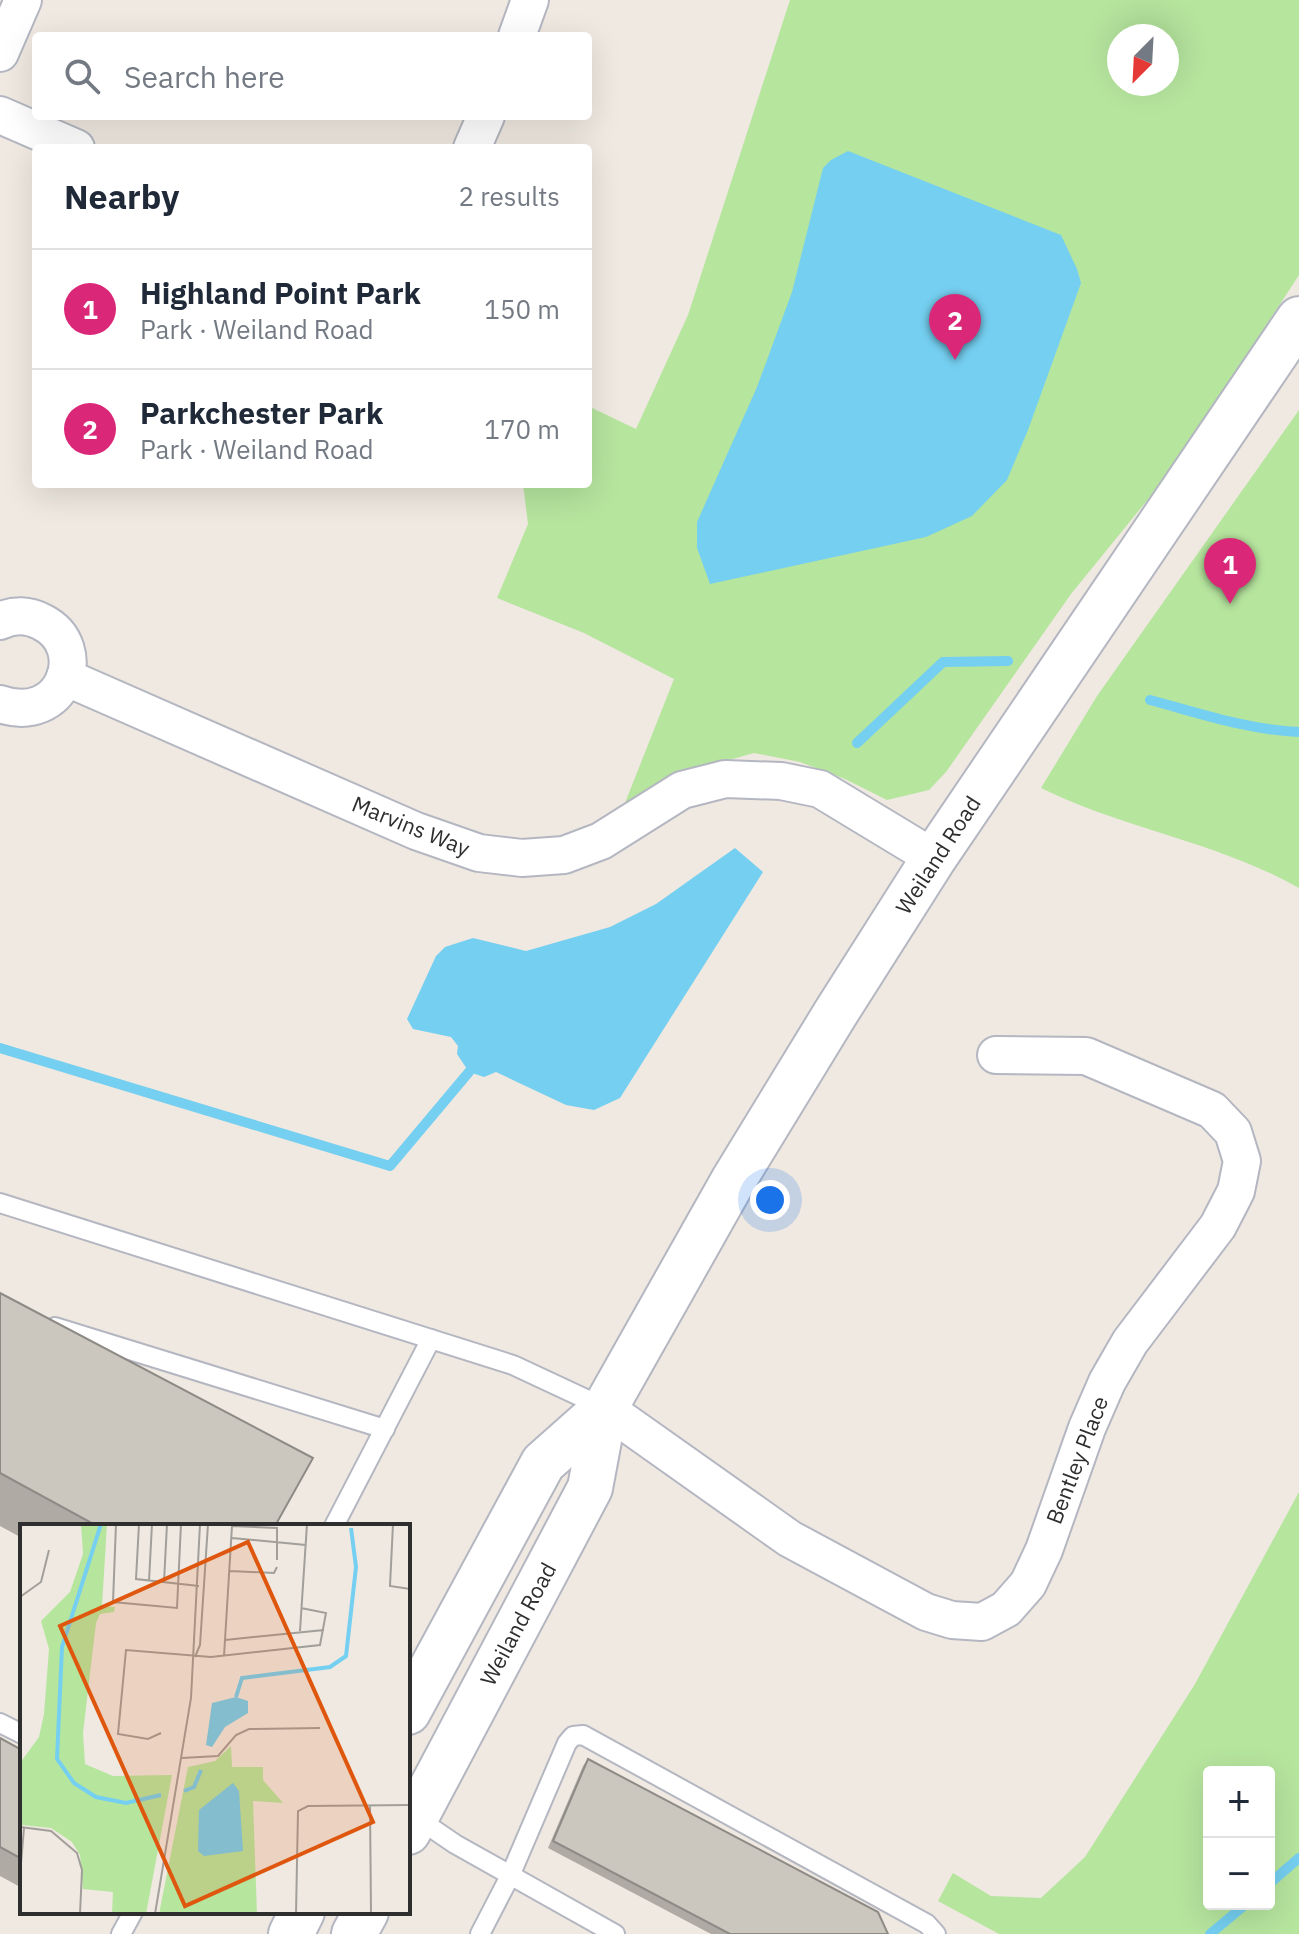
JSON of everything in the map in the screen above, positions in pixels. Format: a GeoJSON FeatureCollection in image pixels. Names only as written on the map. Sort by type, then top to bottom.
{"type":"FeatureCollection","features":[{"type":"Feature","properties":{"kind":"main road","name":"Weiland Road"},"geometry":{"type":"LineString","coordinates":[[411,1821],[590,1488],[605,1408],[733,1181],[934,858],[1299,319]]}},
{"type":"Feature","properties":{"kind":"main road","name":"Weiland Road"},"geometry":{"type":"LineString","coordinates":[[410,1708],[543,1463],[605,1408]]}},
{"type":"Feature","properties":{"kind":"main road"},"geometry":{"type":"LineString","coordinates":[[291,1934],[301,1914]]}},
{"type":"Feature","properties":{"kind":"main road"},"geometry":{"type":"LineString","coordinates":[[354,1934],[365,1914]]}},
{"type":"Feature","properties":{"kind":"street"},"geometry":{"type":"LineString","coordinates":[[0,53],[23,0]]}},
{"type":"Feature","properties":{"kind":"street"},"geometry":{"type":"LineString","coordinates":[[518,32],[530,0]]}},
{"type":"Feature","properties":{"kind":"street"},"geometry":{"type":"LineString","coordinates":[[0,115],[67,144]]}},
{"type":"Feature","properties":{"kind":"street"},"geometry":{"type":"LineString","coordinates":[[474,144],[484,120]]}},
{"type":"Feature","properties":{"kind":"street"},"geometry":{"type":"LineString","coordinates":[[0,621],[19,616],[47,624],[58,635],[68,663],[57,692],[46,703],[23,709],[0,704]]}},
{"type":"Feature","properties":{"kind":"street","name":"Marvins Way"},"geometry":{"type":"LineString","coordinates":[[65,677],[416,831],[479,853],[522,858],[564,855],[601,841],[682,790],[725,779],[781,781],[820,789],[934,858]]}},
{"type":"Feature","properties":{"kind":"street","name":"Bentley Place"},"geometry":{"type":"LineString","coordinates":[[605,1408],[790,1539],[926,1612],[952,1620],[982,1622],[1006,1609],[1028,1584],[1044,1550],[1087,1428],[1107,1382],[1130,1342],[1218,1226],[1236,1191],[1242,1161],[1233,1132],[1212,1110],[1086,1056],[996,1055]]}},
{"type":"Feature","properties":{"kind":"lane"},"geometry":{"type":"LineString","coordinates":[[0,1203],[513,1365],[605,1408]]}},
{"type":"Feature","properties":{"kind":"lane"},"geometry":{"type":"LineString","coordinates":[[44,1324],[385,1429]]}},
{"type":"Feature","properties":{"kind":"lane"},"geometry":{"type":"LineString","coordinates":[[335,1524],[431,1339]]}},
{"type":"Feature","properties":{"kind":"lane"},"geometry":{"type":"LineString","coordinates":[[0,1723],[20,1733]]}},
{"type":"Feature","properties":{"kind":"lane"},"geometry":{"type":"LineString","coordinates":[[480,1934],[510,1876],[567,1743],[573,1736],[583,1735],[927,1924],[936,1934]]}},
{"type":"Feature","properties":{"kind":"lane"},"geometry":{"type":"LineString","coordinates":[[411,1821],[510,1876],[585,1927],[615,1934]]}},
{"type":"Feature","properties":{"kind":"lane"},"geometry":{"type":"LineString","coordinates":[[121,1934],[132,1914]]}},
{"type":"Feature","properties":{"kind":"green space"},"geometry":{"type":"Polygon","coordinates":[[[790,0],[1299,0],[1299,275],[1171,471],[1071,594],[946,772],[929,790],[887,800],[845,779],[800,762],[754,753],[679,774],[625,803],[674,679],[584,633],[497,598],[528,524],[524,488],[592,488],[592,408],[636,429],[688,315],[790,0]]]}},
{"type":"Feature","properties":{"kind":"green space"},"geometry":{"type":"Polygon","coordinates":[[[1299,410],[1299,888],[1236,859],[1105,814],[1041,788],[1097,696],[1299,410]]]}},
{"type":"Feature","properties":{"kind":"green space"},"geometry":{"type":"Polygon","coordinates":[[[1299,1492],[1299,1934],[999,1934],[938,1901],[953,1873],[991,1896],[1041,1898],[1085,1857],[1195,1684],[1299,1492]]]}},
{"type":"Feature","properties":{"kind":"water"},"geometry":{"type":"Polygon","coordinates":[[[848,151],[1061,235],[1081,283],[1007,480],[972,516],[926,537],[710,584],[697,548],[697,522],[757,387],[792,292],[823,168],[848,151]]]}},
{"type":"Feature","properties":{"kind":"water"},"geometry":{"type":"Polygon","coordinates":[[[735,848],[763,872],[620,1098],[594,1110],[566,1105],[496,1072],[484,1077],[469,1072],[457,1054],[458,1046],[451,1037],[413,1029],[407,1019],[436,956],[445,947],[473,938],[526,951],[610,927],[656,904],[735,848]]]}},
{"type":"Feature","properties":{"kind":"building"},"geometry":{"type":"Polygon","coordinates":[[[0,1293],[313,1458],[276,1524],[93,1524],[0,1473],[0,1293]]]}},
{"type":"Feature","properties":{"kind":"building"},"geometry":{"type":"Polygon","coordinates":[[[0,1738],[20,1749],[20,1858],[0,1847],[0,1738]]]}},
{"type":"Feature","properties":{"kind":"building"},"geometry":{"type":"Polygon","coordinates":[[[588,1759],[878,1912],[888,1934],[730,1934],[553,1841],[588,1759]]]}},
{"type":"Feature","properties":{"kind":"waterway"},"geometry":{"type":"LineString","coordinates":[[857,743],[943,662],[1008,661]]}},
{"type":"Feature","properties":{"kind":"waterway"},"geometry":{"type":"LineString","coordinates":[[1150,700],[1242,724],[1299,732]]}},
{"type":"Feature","properties":{"kind":"waterway"},"geometry":{"type":"LineString","coordinates":[[0,1048],[390,1166],[469,1072]]}},
{"type":"Feature","properties":{"kind":"waterway"},"geometry":{"type":"LineString","coordinates":[[1275,1879],[1299,1858]]}},
{"type":"Feature","properties":{"kind":"waterway"},"geometry":{"type":"LineString","coordinates":[[1210,1934],[1239,1910]]}},
{"type":"Feature","properties":{"kind":"place","name":"Parkchester Park"},"geometry":{"type":"Point","coordinates":[955,360]}},
{"type":"Feature","properties":{"kind":"place","name":"Highland Point Park"},"geometry":{"type":"Point","coordinates":[1230,604]}}]}
